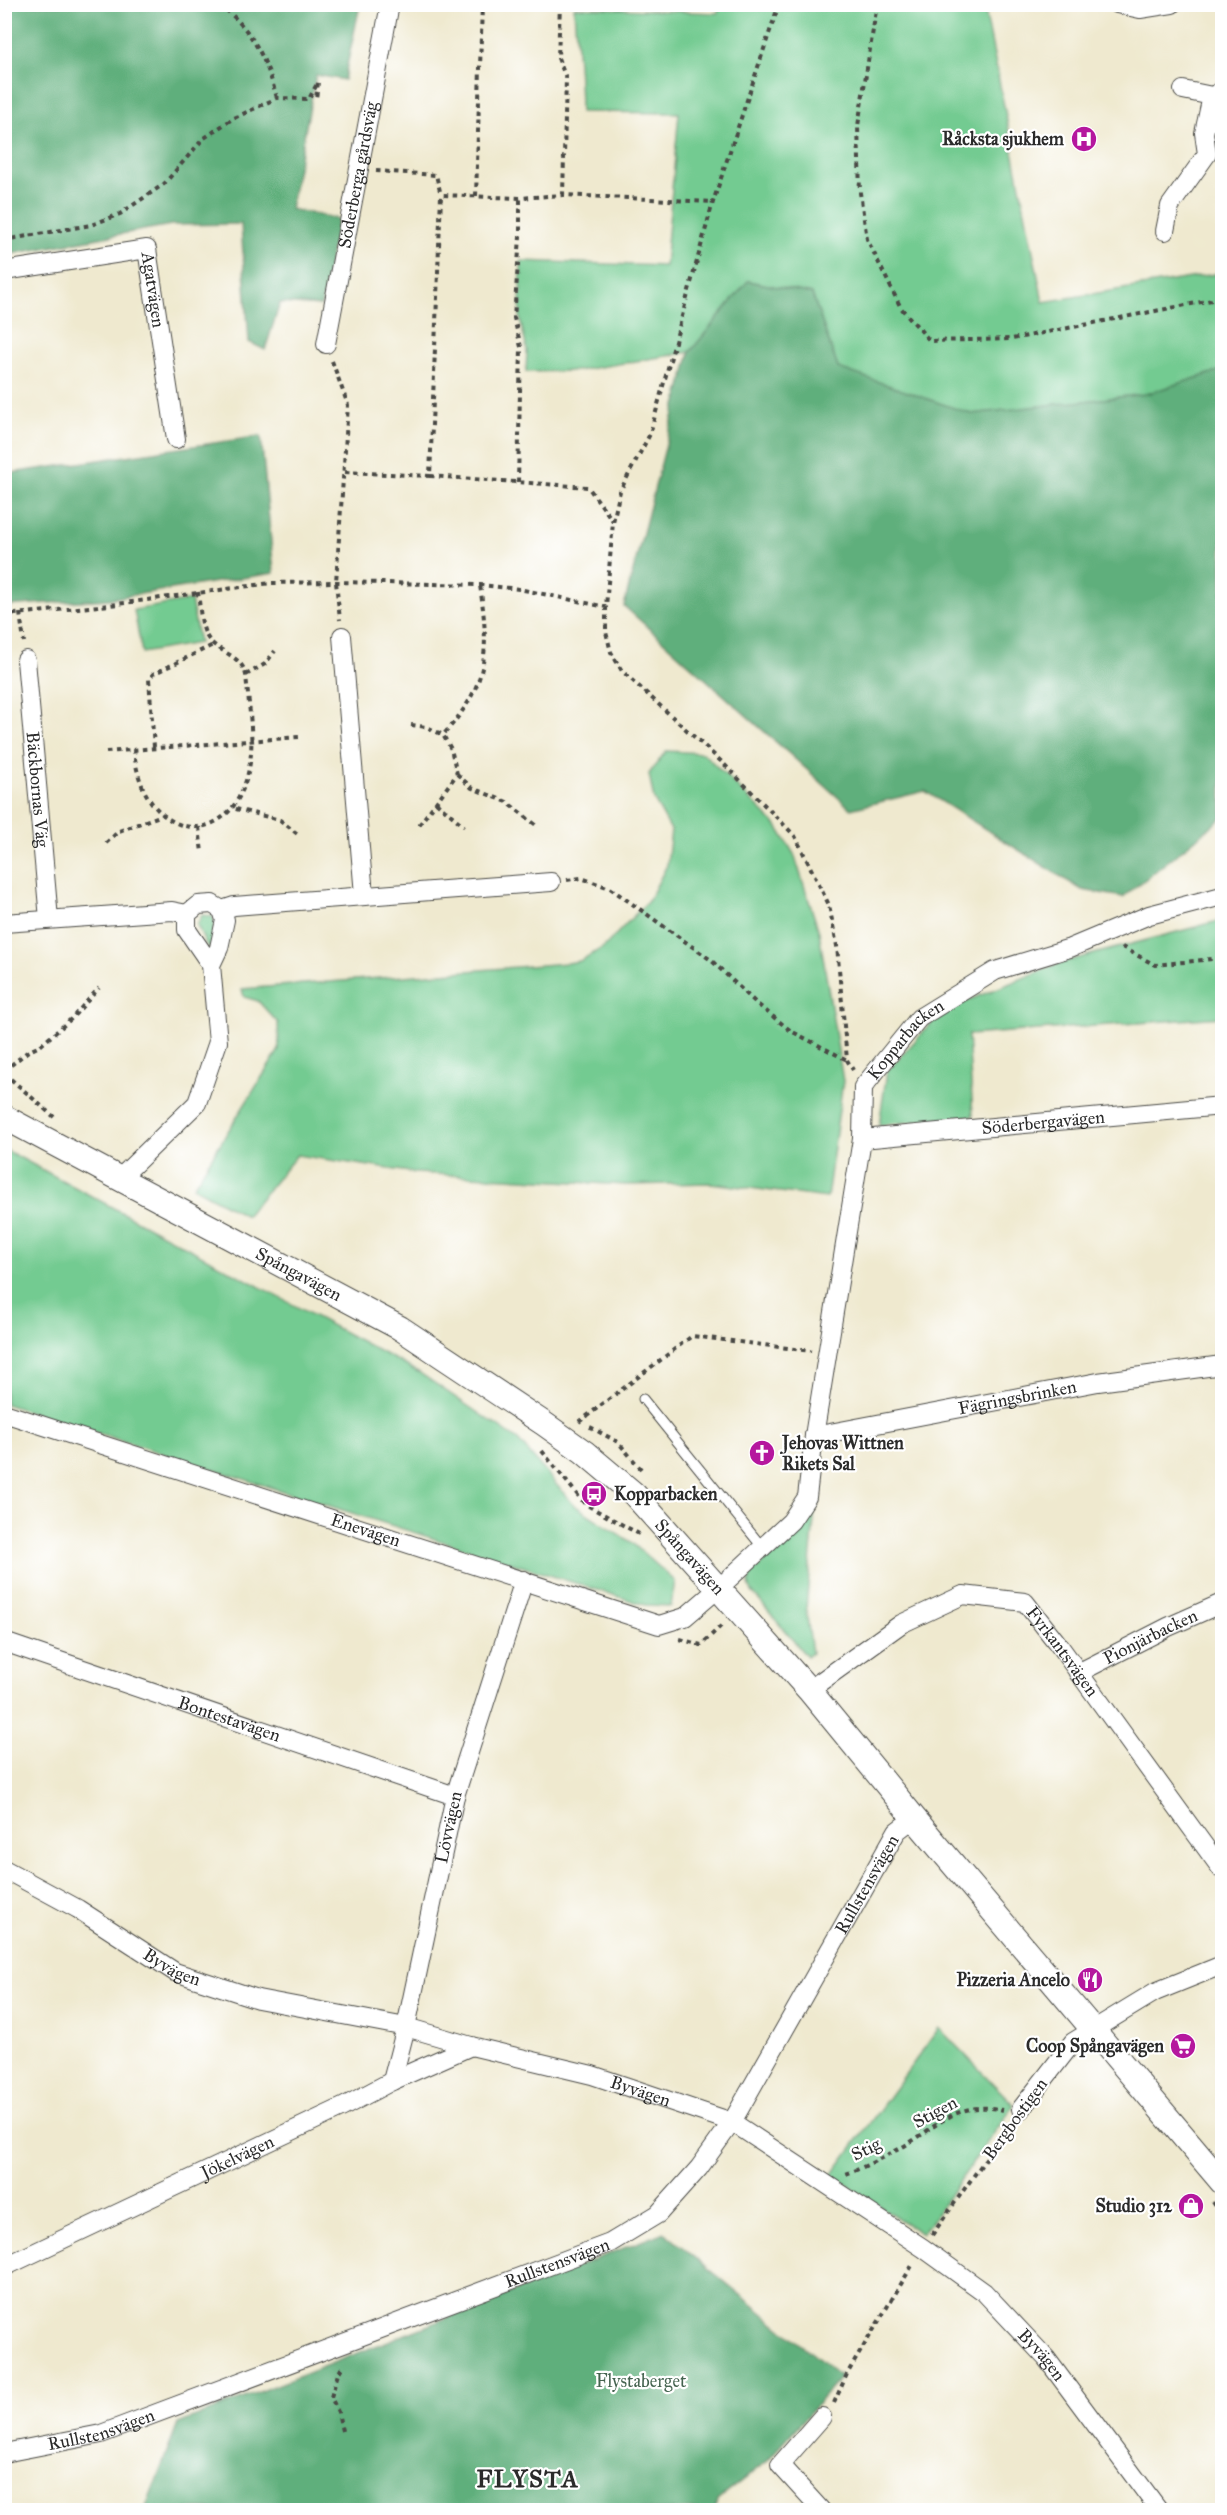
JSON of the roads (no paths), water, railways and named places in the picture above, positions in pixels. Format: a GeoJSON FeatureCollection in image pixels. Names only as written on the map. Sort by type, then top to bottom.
{"type":"FeatureCollection","features":[{"type":"Feature","properties":{"kind":"street","name":"Söderberga gårdsväg"},"geometry":{"type":"LineString","coordinates":[[326,344],[390,4]]}},
{"type":"Feature","properties":{"kind":"street"},"geometry":{"type":"LineString","coordinates":[[1117,4],[1140,9],[1172,4]]}},
{"type":"Feature","properties":{"kind":"street"},"geometry":{"type":"LineString","coordinates":[[1164,231],[1170,206],[1207,154],[1204,133],[1217,93],[1183,90]]}},
{"type":"Feature","properties":{"kind":"street","name":"Agatvägen"},"geometry":{"type":"LineString","coordinates":[[4,272],[147,249],[176,439]]}},
{"type":"Feature","properties":{"kind":"street"},"geometry":{"type":"LineString","coordinates":[[342,636],[364,895]]}},
{"type":"Feature","properties":{"kind":"street","name":"Bäckbornas Väg"},"geometry":{"type":"LineString","coordinates":[[26,660],[49,919]]}},
{"type":"Feature","properties":{"kind":"street"},"geometry":{"type":"LineString","coordinates":[[222,910],[234,906],[551,882]]}},
{"type":"Feature","properties":{"kind":"street","name":"Kopparbacken"},"geometry":{"type":"LineString","coordinates":[[719,1588],[791,1521],[807,1497],[814,1436],[862,1139],[863,1087],[919,1018],[995,971],[1070,948],[1149,915],[1222,896]]}},
{"type":"Feature","properties":{"kind":"street"},"geometry":{"type":"LineString","coordinates":[[119,1179],[197,1103],[218,1042],[211,965],[188,930],[188,914],[198,905],[212,904],[222,910],[225,920],[219,948],[211,965]]}},
{"type":"Feature","properties":{"kind":"street"},"geometry":{"type":"LineString","coordinates":[[4,924],[172,911],[188,914]]}},
{"type":"Feature","properties":{"kind":"street","name":"Söderbergavägen"},"geometry":{"type":"LineString","coordinates":[[862,1139],[1222,1106]]}},
{"type":"Feature","properties":{"kind":"street","name":"Spångavägen"},"geometry":{"type":"LineString","coordinates":[[4,1117],[400,1328],[584,1452],[634,1494],[809,1690],[914,1818],[1222,2182]]}},
{"type":"Feature","properties":{"kind":"street","name":"Fägringsbrinken"},"geometry":{"type":"LineString","coordinates":[[814,1436],[1098,1382],[1222,1365]]}},
{"type":"Feature","properties":{"kind":"street","name":"Enevägen"},"geometry":{"type":"LineString","coordinates":[[4,1413],[659,1625],[685,1617],[719,1588]]}},
{"type":"Feature","properties":{"kind":"street","name":"Lövvägen"},"geometry":{"type":"LineString","coordinates":[[392,2081],[406,2027],[455,1796],[524,1580]]}},
{"type":"Feature","properties":{"kind":"street","name":"Fyrkantsvägen"},"geometry":{"type":"LineString","coordinates":[[809,1690],[901,1624],[963,1595],[1025,1602],[1222,1870]]}},
{"type":"Feature","properties":{"kind":"street","name":"Pionjärbacken"},"geometry":{"type":"LineString","coordinates":[[1078,1673],[1168,1627],[1222,1603]]}},
{"type":"Feature","properties":{"kind":"street","name":"Bontestavägen"},"geometry":{"type":"LineString","coordinates":[[4,1642],[455,1796]]}},
{"type":"Feature","properties":{"kind":"street","name":"Rullstensvägen"},"geometry":{"type":"LineString","coordinates":[[4,2452],[101,2434],[610,2243],[658,2214],[699,2168],[732,2122],[897,1831],[914,1818]]}},
{"type":"Feature","properties":{"kind":"street","name":"Byvägen"},"geometry":{"type":"LineString","coordinates":[[4,1869],[78,1909],[175,1972],[258,1999],[406,2027],[471,2046],[592,2075],[732,2122],[923,2248],[984,2292],[1046,2358],[1159,2511]]}},
{"type":"Feature","properties":{"kind":"street","name":"Bergbostigen"},"geometry":{"type":"LineString","coordinates":[[1021,2109],[1073,2042],[1155,1992],[1222,1965]]}},
{"type":"Feature","properties":{"kind":"street","name":"Jökelvägen"},"geometry":{"type":"LineString","coordinates":[[4,2267],[343,2107],[392,2081],[471,2046]]}},
{"type":"Feature","properties":{"kind":"street"},"geometry":{"type":"LineString","coordinates":[[821,2511],[780,2465],[822,2417]]}},
{"type":"Feature","properties":{"kind":"lane"},"geometry":{"type":"LineString","coordinates":[[643,1399],[763,1548]]}},
{"type":"Feature","properties":{"kind":"place","name":"Råcksta sjukhem"},"geometry":{"type":"Point","coordinates":[1084,139]}},
{"type":"Feature","properties":{"kind":"place","name":"Jehovas Wittnen Rikets Sal"},"geometry":{"type":"Point","coordinates":[762,1453]}},
{"type":"Feature","properties":{"kind":"place","name":"Kopparbacken"},"geometry":{"type":"Point","coordinates":[594,1494]}},
{"type":"Feature","properties":{"kind":"place","name":"Pizzeria Ancelo"},"geometry":{"type":"Point","coordinates":[1090,1980]}},
{"type":"Feature","properties":{"kind":"place","name":"Coop Spångavägen"},"geometry":{"type":"Point","coordinates":[1183,2046]}},
{"type":"Feature","properties":{"kind":"place","name":"Studio 312"},"geometry":{"type":"Point","coordinates":[1191,2206]}},
{"type":"Feature","properties":{"kind":"district","name":"FLYSTA"},"geometry":{"type":"Point","coordinates":[528,2479]}},
{"type":"Feature","properties":{"kind":"park label","name":"Flystaberget"},"geometry":{"type":"Point","coordinates":[641,2381]}}]}
